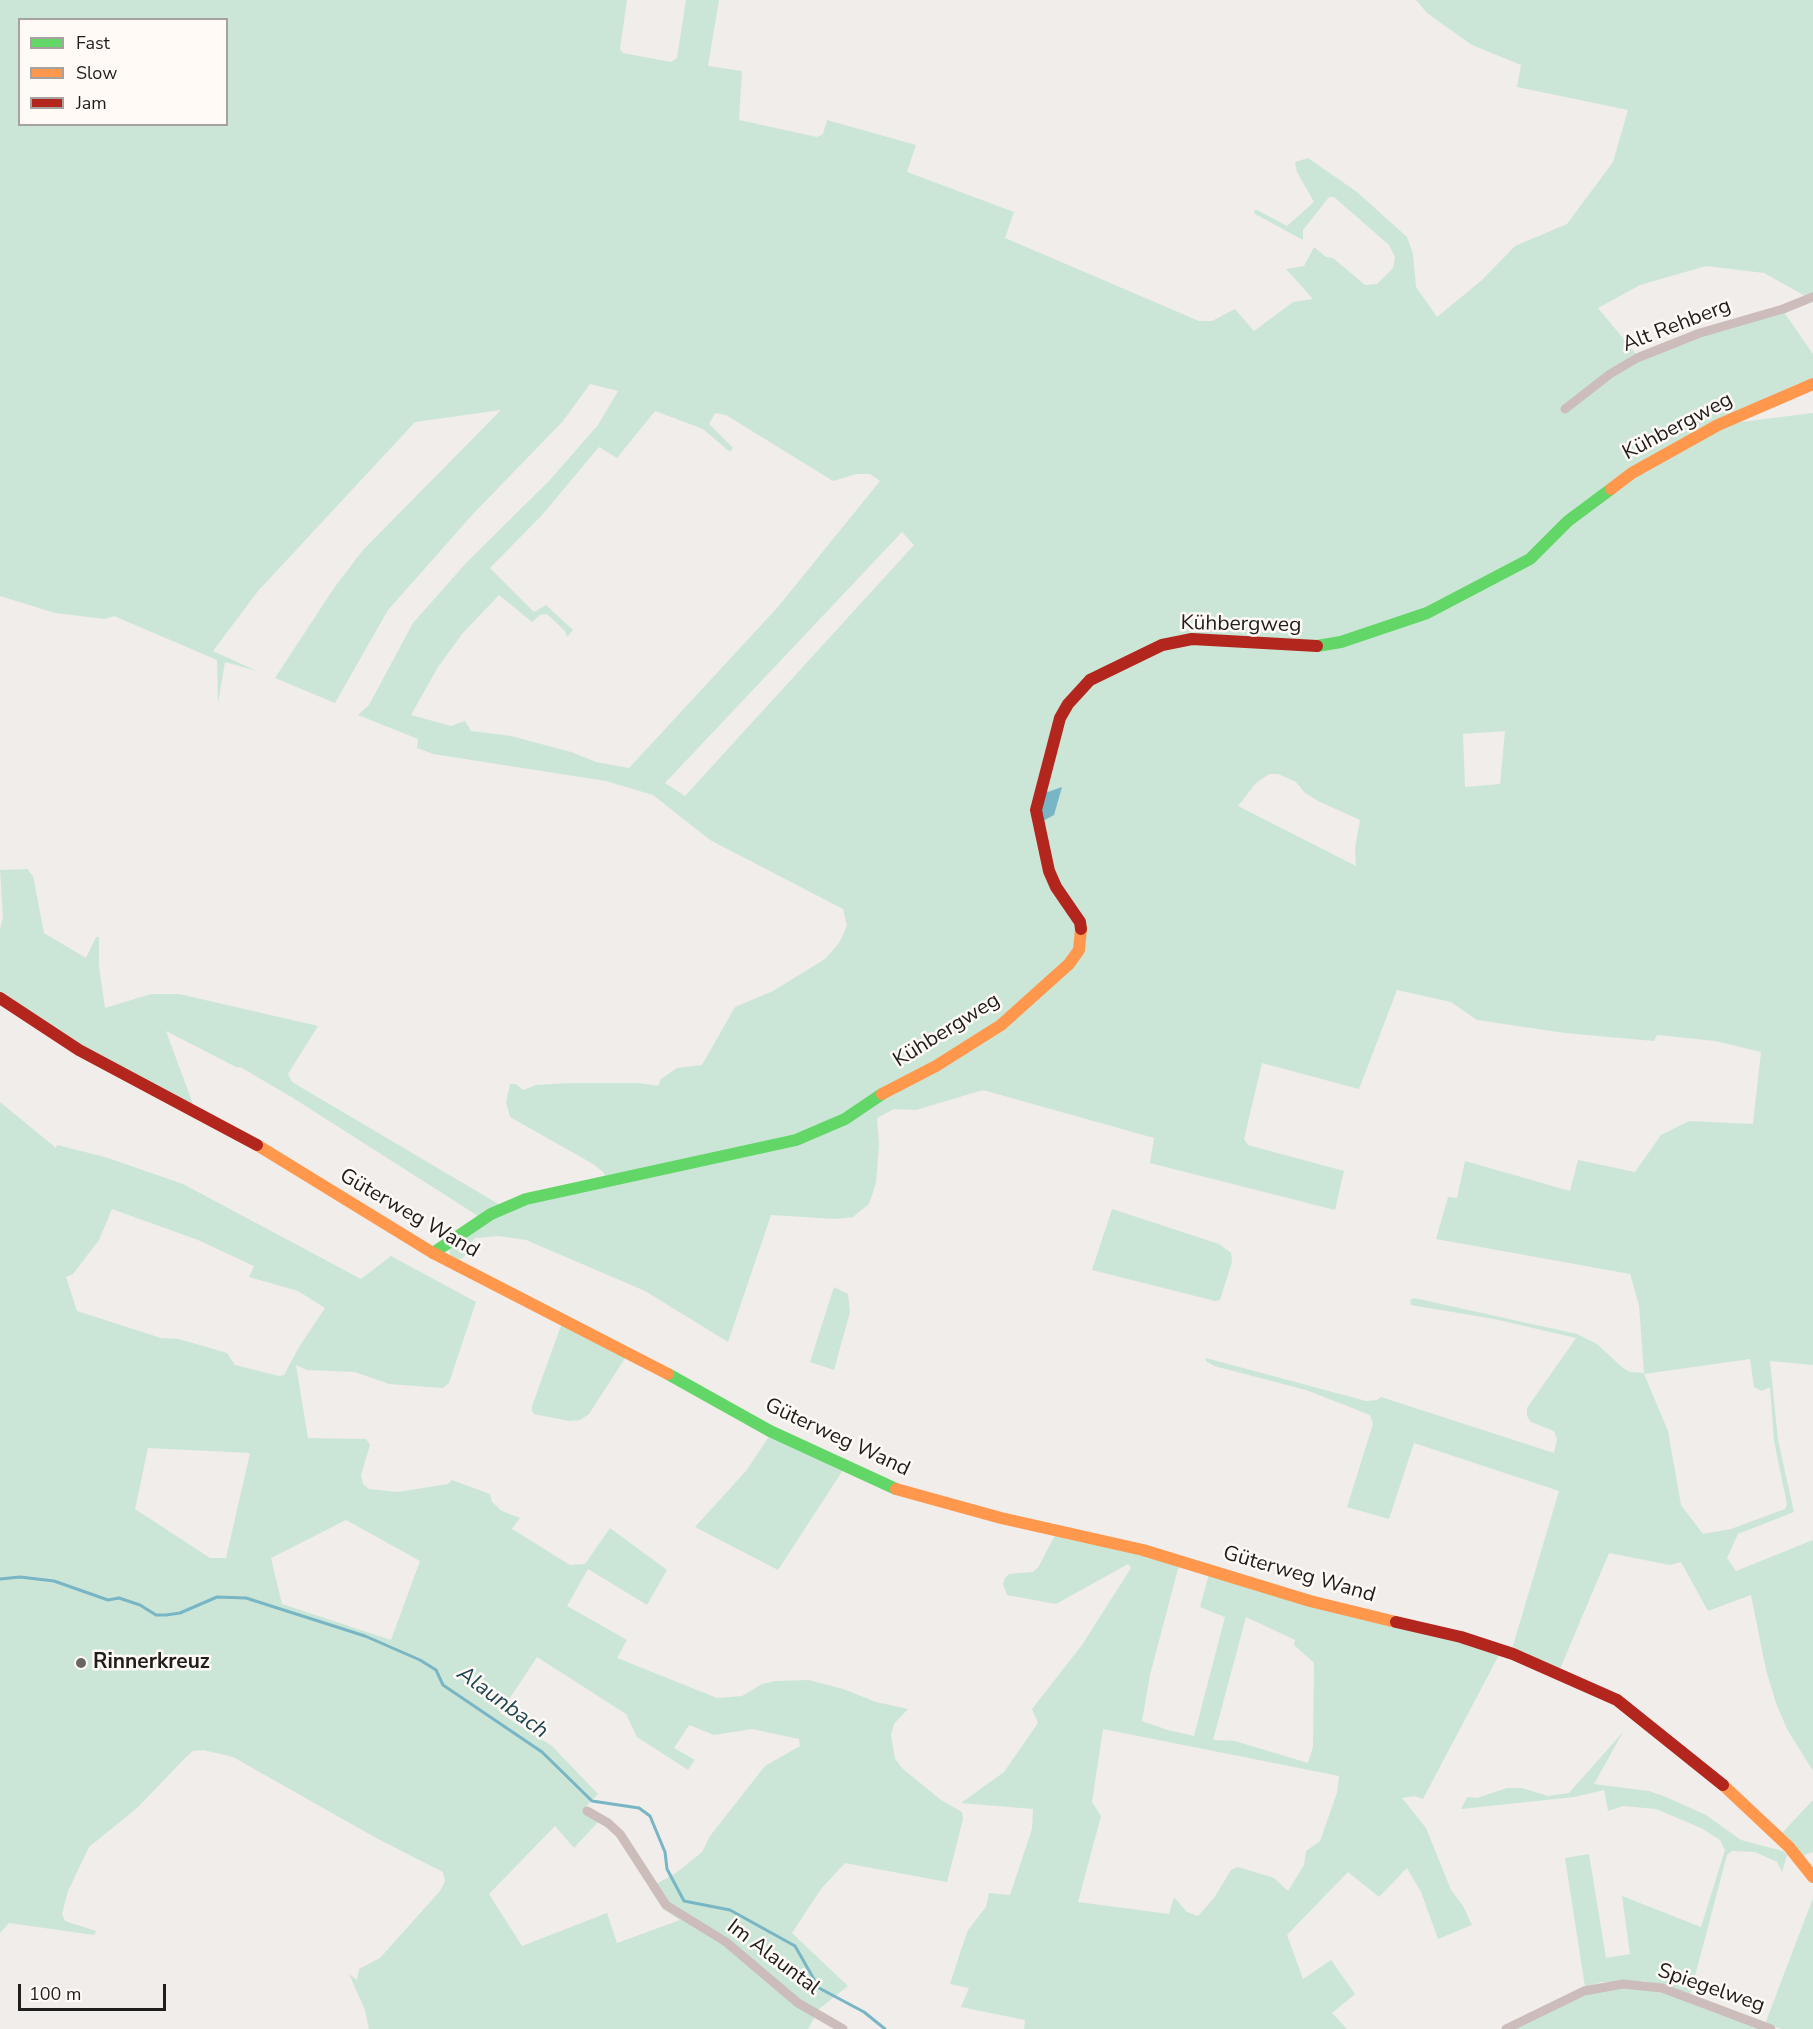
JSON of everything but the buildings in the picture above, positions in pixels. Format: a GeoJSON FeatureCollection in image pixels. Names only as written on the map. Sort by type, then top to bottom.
{"type":"FeatureCollection","features":[{"type":"Feature","properties":{"kind":"street","name":"Alt Rehberg"},"geometry":{"type":"LineString","coordinates":[[1565,409],[1610,374],[1637,358],[1700,333],[1783,309],[1813,297]]}},
{"type":"Feature","properties":{"kind":"street","name":"Kühbergweg"},"geometry":{"type":"LineString","coordinates":[[434,1253],[491,1214],[526,1199],[774,1145],[816,1133],[844,1119],[874,1098],[936,1066],[1001,1025],[1069,964],[1079,950],[1082,934],[1080,922],[1056,887],[1049,871],[1036,810],[1060,718],[1068,704],[1090,680],[1135,656],[1162,645],[1192,639],[1318,646],[1341,642],[1428,612],[1530,559],[1568,521],[1632,473],[1718,425],[1813,384]]}},
{"type":"Feature","properties":{"kind":"street","name":"Güterweg Wand"},"geometry":{"type":"LineString","coordinates":[[0,998],[80,1050],[242,1136],[434,1253],[632,1354],[770,1431],[903,1492],[1001,1518],[1143,1550],[1310,1601],[1461,1637],[1514,1654],[1579,1681],[1617,1700],[1718,1781],[1788,1847],[1813,1877]]}},
{"type":"Feature","properties":{"kind":"street","name":"Im Alauntal"},"geometry":{"type":"LineString","coordinates":[[587,1811],[608,1822],[620,1834],[666,1905],[726,1942],[798,2003],[843,2029]]}},
{"type":"Feature","properties":{"kind":"street","name":"Spiegelweg"},"geometry":{"type":"LineString","coordinates":[[1506,2029],[1584,1991],[1623,1984],[1662,1988],[1771,2029]]}},
{"type":"Feature","properties":{"kind":"green space"},"geometry":{"type":"Polygon","coordinates":[[[0,0],[627,0],[620,49],[623,53],[671,62],[677,58],[686,0],[719,0],[708,66],[742,71],[739,120],[817,137],[823,134],[827,120],[916,145],[907,172],[1014,212],[1005,238],[1199,321],[1212,321],[1235,309],[1254,331],[1293,302],[1313,299],[1286,269],[1304,266],[1314,247],[1326,257],[1333,258],[1365,285],[1377,284],[1393,268],[1395,257],[1389,245],[1334,197],[1329,197],[1303,230],[1303,240],[1255,214],[1254,211],[1257,210],[1287,226],[1314,202],[1297,172],[1295,162],[1308,158],[1357,192],[1407,237],[1413,254],[1416,287],[1437,317],[1482,280],[1515,246],[1567,224],[1613,162],[1628,110],[1517,87],[1521,65],[1472,45],[1427,13],[1416,0],[1813,0],[1813,293],[1807,297],[1764,273],[1706,266],[1640,285],[1598,308],[1641,360],[1701,336],[1784,312],[1813,354],[1813,380],[1799,383],[1736,413],[1741,422],[1813,413],[1813,1365],[1770,1361],[1778,1440],[1794,1512],[1738,1534],[1727,1558],[1736,1571],[1813,1540],[1813,1771],[1787,1729],[1776,1703],[1766,1670],[1751,1595],[1708,1611],[1681,1562],[1670,1565],[1609,1553],[1560,1669],[1512,1649],[1559,1491],[1414,1443],[1389,1519],[1347,1507],[1373,1424],[1370,1415],[1306,1390],[1214,1366],[1206,1361],[1206,1358],[1366,1401],[1377,1400],[1381,1397],[1554,1453],[1557,1439],[1554,1431],[1531,1422],[1527,1416],[1527,1408],[1576,1338],[1494,1319],[1411,1305],[1410,1300],[1414,1298],[1577,1334],[1597,1344],[1623,1368],[1630,1372],[1644,1373],[1639,1305],[1630,1274],[1436,1239],[1448,1197],[1457,1198],[1465,1161],[1570,1191],[1578,1160],[1635,1172],[1661,1135],[1689,1121],[1753,1124],[1761,1052],[1715,1041],[1657,1035],[1654,1041],[1565,1033],[1477,1020],[1451,1002],[1397,990],[1359,1089],[1262,1063],[1244,1139],[1248,1145],[1344,1171],[1335,1210],[1150,1163],[1154,1138],[983,1090],[916,1110],[894,1109],[877,1118],[879,1145],[876,1183],[869,1204],[853,1217],[835,1219],[771,1215],[728,1342],[645,1291],[526,1240],[499,1236],[475,1238],[468,1246],[465,1256],[457,1261],[451,1258],[449,1249],[486,1221],[242,1068],[166,1031],[194,1107],[81,1046],[0,993],[0,929],[3,918],[0,870],[27,869],[33,876],[44,933],[86,958],[96,937],[99,937],[99,967],[105,1008],[151,994],[179,994],[318,1026],[288,1074],[292,1082],[507,1209],[608,1183],[603,1172],[593,1164],[510,1117],[506,1102],[510,1084],[516,1084],[523,1090],[536,1085],[569,1083],[639,1083],[658,1086],[661,1079],[677,1068],[702,1065],[735,1007],[773,991],[825,959],[839,943],[847,926],[843,909],[710,840],[653,795],[606,781],[433,754],[417,748],[418,739],[358,715],[369,705],[413,623],[467,562],[549,481],[598,425],[618,391],[590,384],[563,421],[473,514],[388,610],[335,703],[275,678],[334,588],[363,550],[501,410],[415,422],[258,591],[213,651],[257,671],[225,662],[218,703],[217,660],[114,616],[105,619],[55,613],[0,596],[0,0]],[[655,411],[617,458],[599,447],[542,515],[490,568],[534,612],[546,605],[573,630],[567,637],[565,631],[547,614],[540,615],[532,622],[499,595],[462,634],[438,667],[411,715],[451,726],[465,721],[471,731],[511,736],[571,752],[596,762],[629,768],[777,608],[880,481],[870,474],[856,474],[833,481],[726,415],[715,413],[709,424],[733,448],[730,452],[703,429],[655,411]],[[902,532],[665,783],[685,796],[914,545],[902,532]],[[1505,731],[1463,734],[1465,787],[1500,784],[1505,731]],[[1269,774],[1256,783],[1238,806],[1356,866],[1355,848],[1360,820],[1318,801],[1305,793],[1296,782],[1278,774],[1269,774]],[[1750,1359],[1644,1374],[1668,1431],[1681,1505],[1703,1534],[1731,1529],[1785,1509],[1787,1504],[1774,1441],[1770,1387],[1762,1391],[1754,1387],[1750,1359]]]}},
{"type":"Feature","properties":{"kind":"green space"},"geometry":{"type":"Polygon","coordinates":[[[0,1102],[56,1148],[57,1145],[105,1157],[183,1184],[361,1279],[391,1256],[476,1302],[449,1383],[443,1388],[389,1384],[355,1372],[307,1370],[296,1365],[308,1438],[366,1439],[370,1445],[361,1475],[363,1484],[369,1489],[398,1492],[448,1484],[452,1480],[490,1494],[492,1502],[502,1511],[520,1518],[512,1529],[570,1565],[585,1564],[610,1528],[667,1570],[647,1605],[588,1569],[567,1606],[627,1640],[617,1658],[717,1698],[742,1696],[762,1684],[775,1681],[809,1680],[843,1689],[876,1702],[908,1709],[894,1724],[891,1735],[895,1759],[903,1769],[941,1800],[962,1812],[963,1819],[947,1882],[845,1863],[821,1889],[792,1933],[848,1986],[819,2009],[808,2029],[369,2029],[365,2010],[349,1974],[357,1980],[359,1969],[380,1958],[440,1891],[445,1881],[443,1872],[378,1839],[233,1757],[203,1750],[193,1751],[137,1808],[89,1847],[68,1891],[62,1914],[65,1921],[96,1931],[94,1935],[9,1923],[0,1933],[0,1102]],[[112,1209],[99,1240],[73,1274],[66,1277],[77,1311],[161,1338],[179,1339],[227,1353],[235,1365],[279,1376],[284,1375],[299,1347],[325,1308],[298,1291],[249,1277],[254,1266],[198,1240],[112,1209]],[[148,1448],[135,1509],[210,1558],[226,1558],[250,1453],[148,1448]],[[346,1520],[271,1558],[282,1604],[391,1640],[420,1561],[346,1520]],[[537,1657],[500,1713],[552,1746],[598,1794],[582,1811],[599,1821],[574,1848],[555,1826],[489,1894],[522,1946],[607,1913],[617,1943],[680,1920],[663,1909],[649,1888],[676,1873],[702,1852],[710,1836],[765,1766],[800,1746],[799,1739],[752,1729],[714,1735],[689,1725],[674,1748],[695,1760],[688,1770],[637,1737],[626,1714],[537,1657]]]}},
{"type":"Feature","properties":{"kind":"green space"},"geometry":{"type":"Polygon","coordinates":[[[1112,1209],[1219,1244],[1231,1253],[1232,1262],[1220,1300],[1215,1301],[1092,1270],[1112,1209]]]}},
{"type":"Feature","properties":{"kind":"green space"},"geometry":{"type":"Polygon","coordinates":[[[834,1287],[848,1294],[850,1312],[834,1370],[810,1362],[834,1287]]]}},
{"type":"Feature","properties":{"kind":"green space"},"geometry":{"type":"Polygon","coordinates":[[[562,1323],[627,1355],[589,1414],[580,1420],[569,1421],[534,1414],[532,1411],[562,1323]]]}},
{"type":"Feature","properties":{"kind":"green space"},"geometry":{"type":"Polygon","coordinates":[[[770,1435],[843,1470],[778,1570],[695,1527],[746,1471],[770,1435]]]}},
{"type":"Feature","properties":{"kind":"green space"},"geometry":{"type":"Polygon","coordinates":[[[1055,1535],[1115,1547],[1179,1565],[1150,1675],[1142,1721],[1194,1736],[1225,1617],[1200,1607],[1209,1574],[1500,1653],[1423,1799],[1414,1796],[1402,1798],[1426,1828],[1451,1890],[1463,1906],[1472,1925],[1438,1939],[1421,1892],[1407,1868],[1379,1897],[1348,1872],[1287,1935],[1303,1979],[1331,1960],[1355,1994],[1332,2013],[1347,2029],[1024,2029],[1025,2020],[961,2007],[969,1988],[950,1984],[968,1930],[986,1907],[989,1893],[1010,1895],[1032,1829],[1033,1809],[961,1803],[1004,1772],[1038,1723],[1032,1709],[1082,1645],[1131,1568],[1128,1564],[1056,1604],[1007,1595],[1003,1584],[1009,1574],[1033,1572],[1039,1566],[1055,1535]],[[1246,1617],[1213,1740],[1235,1741],[1308,1763],[1313,1747],[1314,1663],[1294,1645],[1295,1640],[1246,1617]],[[1103,1729],[1092,1802],[1101,1816],[1078,1902],[1169,1914],[1174,1897],[1187,1912],[1198,1916],[1214,1898],[1231,1870],[1238,1867],[1274,1878],[1288,1891],[1304,1865],[1306,1851],[1320,1841],[1337,1793],[1339,1776],[1103,1729]]]}},
{"type":"Feature","properties":{"kind":"green space"},"geometry":{"type":"Polygon","coordinates":[[[1623,1732],[1594,1784],[1649,1791],[1666,1797],[1706,1815],[1741,1840],[1783,1851],[1787,1855],[1782,1872],[1777,1862],[1755,1852],[1732,1851],[1727,1855],[1690,1995],[1644,1981],[1602,1982],[1585,1987],[1565,1858],[1589,1854],[1606,1958],[1630,1954],[1622,1896],[1701,1927],[1725,1850],[1720,1840],[1701,1828],[1656,1809],[1623,1806],[1608,1811],[1604,1790],[1574,1797],[1461,1809],[1467,1797],[1477,1798],[1507,1788],[1522,1788],[1548,1796],[1569,1793],[1623,1732]]]}},
{"type":"Feature","properties":{"kind":"green space"},"geometry":{"type":"Polygon","coordinates":[[[1813,1800],[1813,1852],[1801,1856],[1781,1834],[1813,1800]]]}},
{"type":"Feature","properties":{"kind":"green space"},"geometry":{"type":"Polygon","coordinates":[[[1813,1898],[1813,2029],[1782,2029],[1765,2024],[1813,1898]]]}},
{"type":"Feature","properties":{"kind":"green space"},"geometry":{"type":"Polygon","coordinates":[[[1623,1987],[1661,1992],[1760,2029],[1514,2029],[1585,1994],[1623,1987]]]}},
{"type":"Feature","properties":{"kind":"water"},"geometry":{"type":"Polygon","coordinates":[[[1062,787],[1054,815],[1043,821],[1042,794],[1062,787]]]}},
{"type":"Feature","properties":{"kind":"waterway","name":"Alaunbach"},"geometry":{"type":"LineString","coordinates":[[0,1579],[20,1577],[54,1581],[108,1600],[119,1598],[140,1605],[156,1615],[180,1613],[217,1597],[246,1598],[365,1636],[420,1660],[436,1670],[443,1685],[542,1752],[592,1801],[639,1808],[650,1816],[665,1852],[667,1869],[684,1901],[730,1910],[795,1946],[819,1988],[864,2012],[885,2029]]}},
{"type":"Feature","properties":{"kind":"traffic: fast"},"geometry":{"type":"LineString","coordinates":[[1317,646],[1341,642],[1427,613],[1530,559],[1568,521],[1611,489]]}},
{"type":"Feature","properties":{"kind":"traffic: fast"},"geometry":{"type":"LineString","coordinates":[[433,1253],[491,1214],[526,1199],[796,1140],[845,1119],[882,1094]]}},
{"type":"Feature","properties":{"kind":"traffic: fast"},"geometry":{"type":"LineString","coordinates":[[668,1374],[770,1431],[896,1489]]}},
{"type":"Feature","properties":{"kind":"traffic: slow"},"geometry":{"type":"LineString","coordinates":[[1611,489],[1632,473],[1718,425],[1813,384]]}},
{"type":"Feature","properties":{"kind":"traffic: slow"},"geometry":{"type":"LineString","coordinates":[[882,1094],[936,1066],[1001,1025],[1069,964],[1079,950],[1081,929]]}},
{"type":"Feature","properties":{"kind":"traffic: slow"},"geometry":{"type":"LineString","coordinates":[[257,1145],[433,1253],[668,1374]]}},
{"type":"Feature","properties":{"kind":"traffic: slow"},"geometry":{"type":"LineString","coordinates":[[896,1489],[1001,1518],[1143,1550],[1310,1601],[1396,1622]]}},
{"type":"Feature","properties":{"kind":"traffic: slow"},"geometry":{"type":"LineString","coordinates":[[1723,1785],[1789,1847],[1813,1877]]}},
{"type":"Feature","properties":{"kind":"traffic: jam"},"geometry":{"type":"LineString","coordinates":[[1081,929],[1080,922],[1056,887],[1049,871],[1036,810],[1060,718],[1068,704],[1090,680],[1162,645],[1192,639],[1317,646]]}},
{"type":"Feature","properties":{"kind":"traffic: jam"},"geometry":{"type":"LineString","coordinates":[[0,998],[79,1050],[257,1145]]}},
{"type":"Feature","properties":{"kind":"traffic: jam"},"geometry":{"type":"LineString","coordinates":[[1396,1622],[1461,1637],[1513,1654],[1617,1700],[1723,1785]]}},
{"type":"Feature","properties":{"kind":"place","name":"Rinnerkreuz"},"geometry":{"type":"Point","coordinates":[81,1663]}}]}
